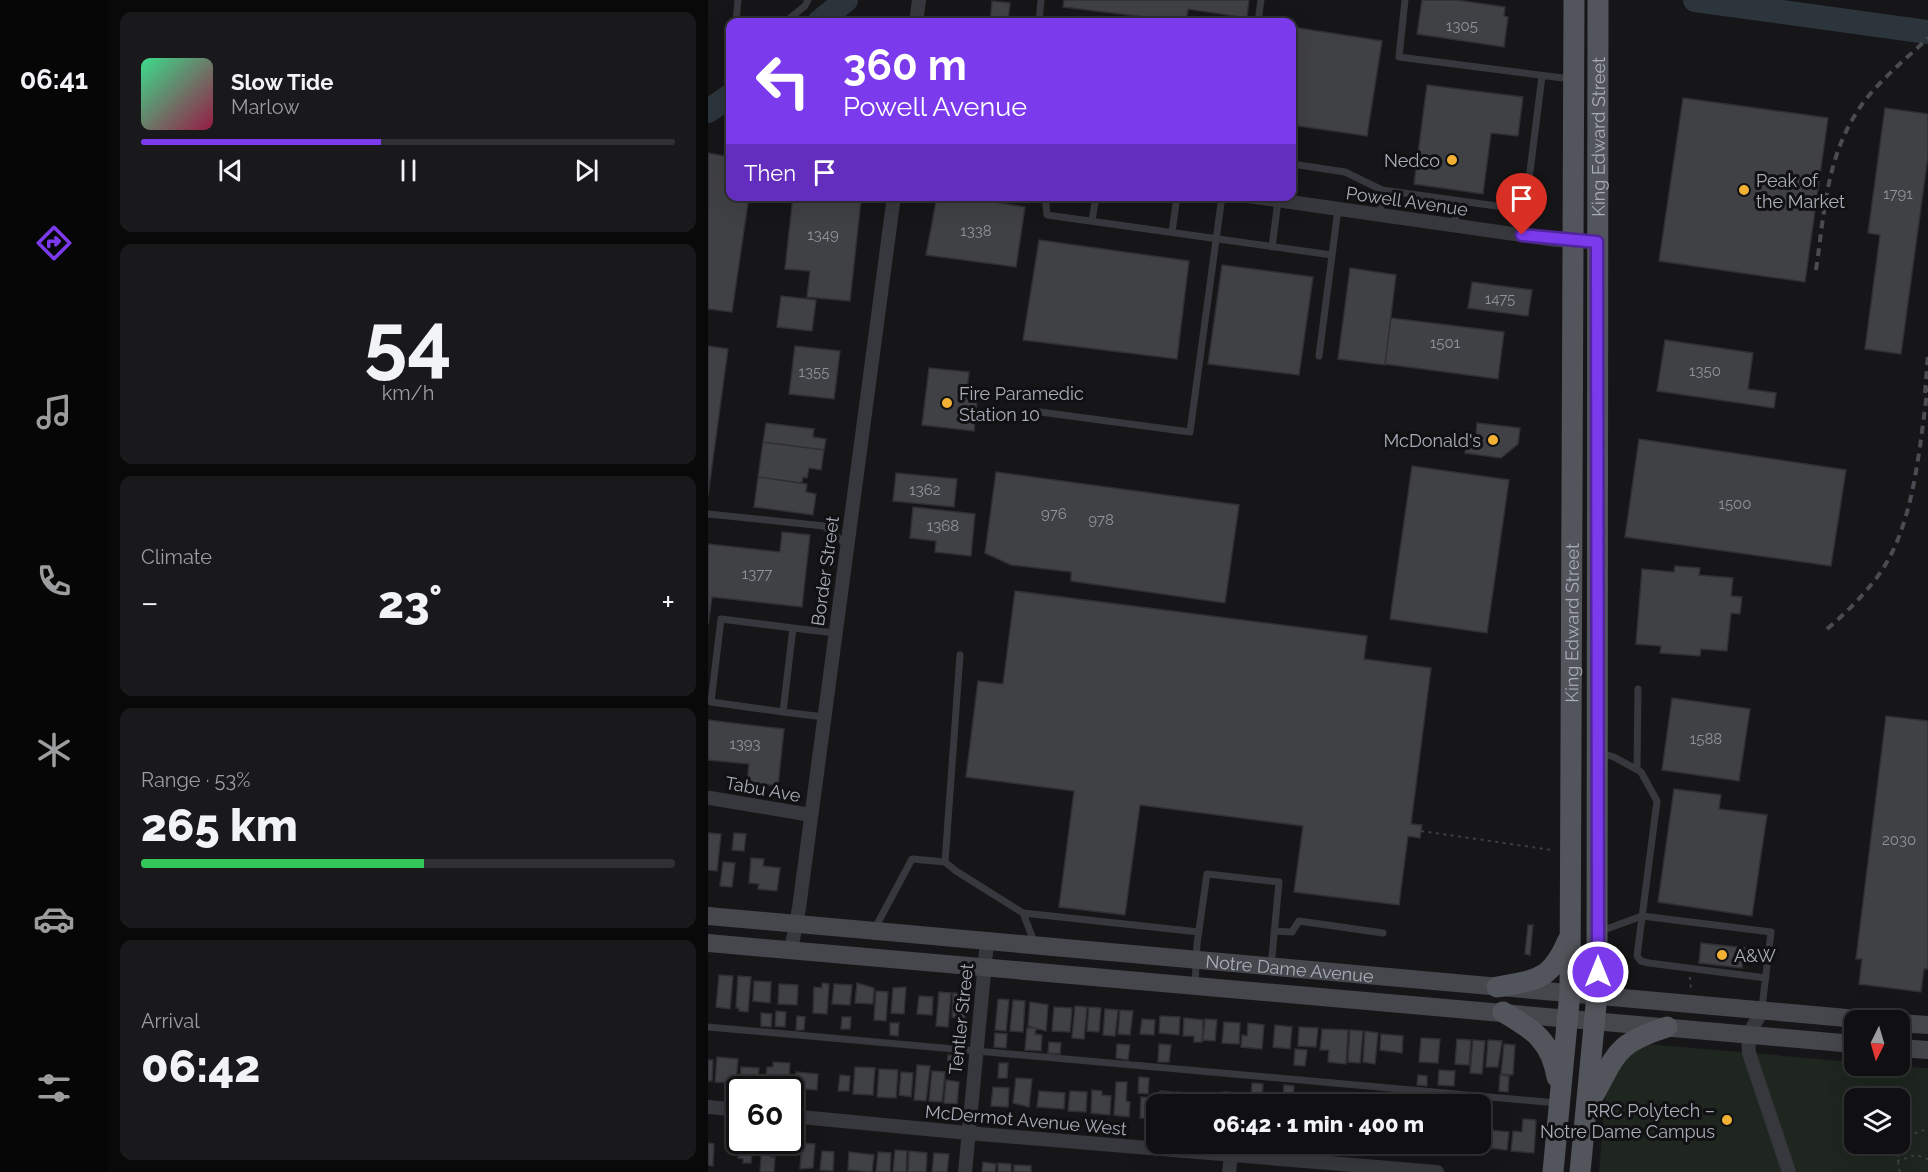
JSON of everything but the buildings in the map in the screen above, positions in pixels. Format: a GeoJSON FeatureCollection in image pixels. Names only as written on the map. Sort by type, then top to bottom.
{"type":"FeatureCollection","features":[{"type":"Feature","properties":{"kind":"main road","name":"King Edward Street"},"geometry":{"type":"LineString","coordinates":[[1553,1172],[1570,992],[1574,0]]}},
{"type":"Feature","properties":{"kind":"main road","name":"King Edward Street"},"geometry":{"type":"LineString","coordinates":[[1580,1172],[1598,995],[1598,0]]}},
{"type":"Feature","properties":{"kind":"main road"},"geometry":{"type":"LineString","coordinates":[[1573,89],[1598,100]]}},
{"type":"Feature","properties":{"kind":"main road"},"geometry":{"type":"LineString","coordinates":[[1572,411],[1598,411]]}},
{"type":"Feature","properties":{"kind":"main road","name":"Notre Dame Avenue"},"geometry":{"type":"LineString","coordinates":[[708,916],[1844,1018]]}},
{"type":"Feature","properties":{"kind":"main road"},"geometry":{"type":"LineString","coordinates":[[1497,987],[1532,981],[1550,970],[1559,961],[1570,936]]}},
{"type":"Feature","properties":{"kind":"main road","name":"Notre Dame Avenue"},"geometry":{"type":"LineString","coordinates":[[708,943],[1844,1043]]}},
{"type":"Feature","properties":{"kind":"main road"},"geometry":{"type":"LineString","coordinates":[[1503,1012],[1530,1028],[1550,1050],[1560,1099]]}},
{"type":"Feature","properties":{"kind":"main road"},"geometry":{"type":"LineString","coordinates":[[1910,1024],[1928,1025]]}},
{"type":"Feature","properties":{"kind":"main road"},"geometry":{"type":"LineString","coordinates":[[1586,1108],[1621,1048],[1632,1040],[1667,1028]]}},
{"type":"Feature","properties":{"kind":"main road"},"geometry":{"type":"LineString","coordinates":[[1910,1049],[1928,1050]]}},
{"type":"Feature","properties":{"kind":"street"},"geometry":{"type":"LineString","coordinates":[[917,18],[919,0]]}},
{"type":"Feature","properties":{"kind":"street","name":"Border Street"},"geometry":{"type":"LineString","coordinates":[[791,950],[893,201]]}},
{"type":"Feature","properties":{"kind":"street","name":"Powell Avenue"},"geometry":{"type":"LineString","coordinates":[[1287,201],[1522,235],[1597,242]]}},
{"type":"Feature","properties":{"kind":"street","name":"Tabu Ave"},"geometry":{"type":"LineString","coordinates":[[709,798],[811,815]]}},
{"type":"Feature","properties":{"kind":"street","name":"Tentler Street"},"geometry":{"type":"LineString","coordinates":[[965,1172],[987,942]]}},
{"type":"Feature","properties":{"kind":"street"},"geometry":{"type":"LineString","coordinates":[[1762,1011],[1748,1035],[1749,1053],[1789,1172]]}},
{"type":"Feature","properties":{"kind":"street"},"geometry":{"type":"LineString","coordinates":[[708,1107],[726,1109]]}},
{"type":"Feature","properties":{"kind":"street","name":"McDermot Avenue West"},"geometry":{"type":"LineString","coordinates":[[804,1117],[1437,1172]]}},
{"type":"Feature","properties":{"kind":"street"},"geometry":{"type":"LineString","coordinates":[[1229,1172],[1231,1155]]}},
{"type":"Feature","properties":{"kind":"lane"},"geometry":{"type":"LineString","coordinates":[[736,18],[738,0]]}},
{"type":"Feature","properties":{"kind":"lane"},"geometry":{"type":"LineString","coordinates":[[790,18],[805,6],[808,0]]}},
{"type":"Feature","properties":{"kind":"lane"},"geometry":{"type":"LineString","coordinates":[[1039,18],[1041,0]]}},
{"type":"Feature","properties":{"kind":"lane"},"geometry":{"type":"LineString","coordinates":[[1259,18],[1261,0]]}},
{"type":"Feature","properties":{"kind":"lane"},"geometry":{"type":"LineString","coordinates":[[1405,0],[1399,57],[1542,76],[1573,89]]}},
{"type":"Feature","properties":{"kind":"lane"},"geometry":{"type":"LineString","coordinates":[[1522,235],[1542,76]]}},
{"type":"Feature","properties":{"kind":"lane"},"geometry":{"type":"LineString","coordinates":[[1296,165],[1345,172],[1382,190],[1525,210]]}},
{"type":"Feature","properties":{"kind":"lane"},"geometry":{"type":"LineString","coordinates":[[1380,215],[1382,190]]}},
{"type":"Feature","properties":{"kind":"lane"},"geometry":{"type":"LineString","coordinates":[[1046,201],[1047,214],[1332,255]]}},
{"type":"Feature","properties":{"kind":"lane"},"geometry":{"type":"LineString","coordinates":[[1092,221],[1095,201]]}},
{"type":"Feature","properties":{"kind":"lane"},"geometry":{"type":"LineString","coordinates":[[1172,232],[1176,201]]}},
{"type":"Feature","properties":{"kind":"lane"},"geometry":{"type":"LineString","coordinates":[[1040,412],[1190,432],[1221,201]]}},
{"type":"Feature","properties":{"kind":"lane"},"geometry":{"type":"LineString","coordinates":[[1272,247],[1274,201]]}},
{"type":"Feature","properties":{"kind":"lane"},"geometry":{"type":"LineString","coordinates":[[1454,226],[1458,201]]}},
{"type":"Feature","properties":{"kind":"lane"},"geometry":{"type":"LineString","coordinates":[[1319,356],[1338,209]]}},
{"type":"Feature","properties":{"kind":"lane"},"geometry":{"type":"LineString","coordinates":[[708,514],[824,526],[847,545]]}},
{"type":"Feature","properties":{"kind":"lane"},"geometry":{"type":"LineString","coordinates":[[824,717],[711,702],[721,619],[835,633]]}},
{"type":"Feature","properties":{"kind":"lane"},"geometry":{"type":"LineString","coordinates":[[783,712],[793,628]]}},
{"type":"Feature","properties":{"kind":"lane"},"geometry":{"type":"LineString","coordinates":[[708,649],[717,650]]}},
{"type":"Feature","properties":{"kind":"lane"},"geometry":{"type":"LineString","coordinates":[[945,862],[960,655]]}},
{"type":"Feature","properties":{"kind":"lane"},"geometry":{"type":"LineString","coordinates":[[1637,769],[1638,689]]}},
{"type":"Feature","properties":{"kind":"lane"},"geometry":{"type":"LineString","coordinates":[[1598,753],[1614,757],[1641,772],[1658,801],[1636,948],[1637,956],[1641,961],[1766,978]]}},
{"type":"Feature","properties":{"kind":"lane"},"geometry":{"type":"LineString","coordinates":[[874,931],[912,859],[945,862],[1023,913],[1199,932]]}},
{"type":"Feature","properties":{"kind":"lane"},"geometry":{"type":"LineString","coordinates":[[1196,986],[1199,932],[1207,874],[1279,882],[1271,967]]}},
{"type":"Feature","properties":{"kind":"lane"},"geometry":{"type":"LineString","coordinates":[[1023,913],[1036,946]]}},
{"type":"Feature","properties":{"kind":"lane"},"geometry":{"type":"LineString","coordinates":[[1598,932],[1642,916],[1771,932],[1762,1011]]}},
{"type":"Feature","properties":{"kind":"lane"},"geometry":{"type":"LineString","coordinates":[[1274,931],[1292,932],[1299,921],[1383,933]]}},
{"type":"Feature","properties":{"kind":"lane"},"geometry":{"type":"LineString","coordinates":[[708,1027],[1560,1099]]}},
{"type":"Feature","properties":{"kind":"path"},"geometry":{"type":"LineString","coordinates":[[1421,831],[1555,850]]}},
{"type":"Feature","properties":{"kind":"path"},"geometry":{"type":"LineString","coordinates":[[1689,969],[1691,993],[1698,993]]}},
{"type":"Feature","properties":{"kind":"path"},"geometry":{"type":"LineString","coordinates":[[1900,1172],[1897,1161],[1899,1147],[1928,1130]]}},
{"type":"Feature","properties":{"kind":"path"},"geometry":{"type":"LineString","coordinates":[[1897,1161],[1916,1155],[1928,1159]]}},
{"type":"Feature","properties":{"kind":"shaded area","name":"RRC Polytech – Notre Dame Campus"},"geometry":{"type":"Polygon","coordinates":[[[1623,1042],[1844,1061],[1844,1076],[1910,1076],[1910,1067],[1928,1068],[1928,1172],[1599,1172],[1609,1053],[1623,1042]]]}},
{"type":"Feature","properties":{"kind":"waterway"},"geometry":{"type":"LineString","coordinates":[[824,18],[846,0]]}},
{"type":"Feature","properties":{"kind":"waterway"},"geometry":{"type":"LineString","coordinates":[[1695,0],[1928,32]]}},
{"type":"Feature","properties":{"kind":"waterway"},"geometry":{"type":"LineString","coordinates":[[708,111],[726,99]]}},
{"type":"Feature","properties":{"kind":"railway"},"geometry":{"type":"LineString","coordinates":[[1816,270],[1832,170],[1845,133],[1870,94],[1928,38]]}},
{"type":"Feature","properties":{"kind":"railway"},"geometry":{"type":"LineString","coordinates":[[1925,393],[1928,354]]}},
{"type":"Feature","properties":{"kind":"railway"},"geometry":{"type":"LineString","coordinates":[[1827,629],[1854,604],[1878,576],[1900,533],[1914,485],[1928,387]]}},
{"type":"Feature","properties":{"kind":"place","name":"Nedco"},"geometry":{"type":"Point","coordinates":[1452,160]}},
{"type":"Feature","properties":{"kind":"place","name":"Peak of the Market"},"geometry":{"type":"Point","coordinates":[1744,190]}},
{"type":"Feature","properties":{"kind":"place","name":"Fire Paramedic Station 10"},"geometry":{"type":"Point","coordinates":[947,403]}},
{"type":"Feature","properties":{"kind":"place","name":"McDonald's"},"geometry":{"type":"Point","coordinates":[1493,440]}},
{"type":"Feature","properties":{"kind":"place","name":"A&W"},"geometry":{"type":"Point","coordinates":[1722,955]}},
{"type":"Feature","properties":{"kind":"place","name":"RRC Polytech – Notre Dame Campus"},"geometry":{"type":"Point","coordinates":[1727,1120]}},
{"type":"Feature","properties":{"kind":"route"},"geometry":{"type":"LineString","coordinates":[[1522,235],[1556,240],[1597,242],[1598,972]]}}]}
